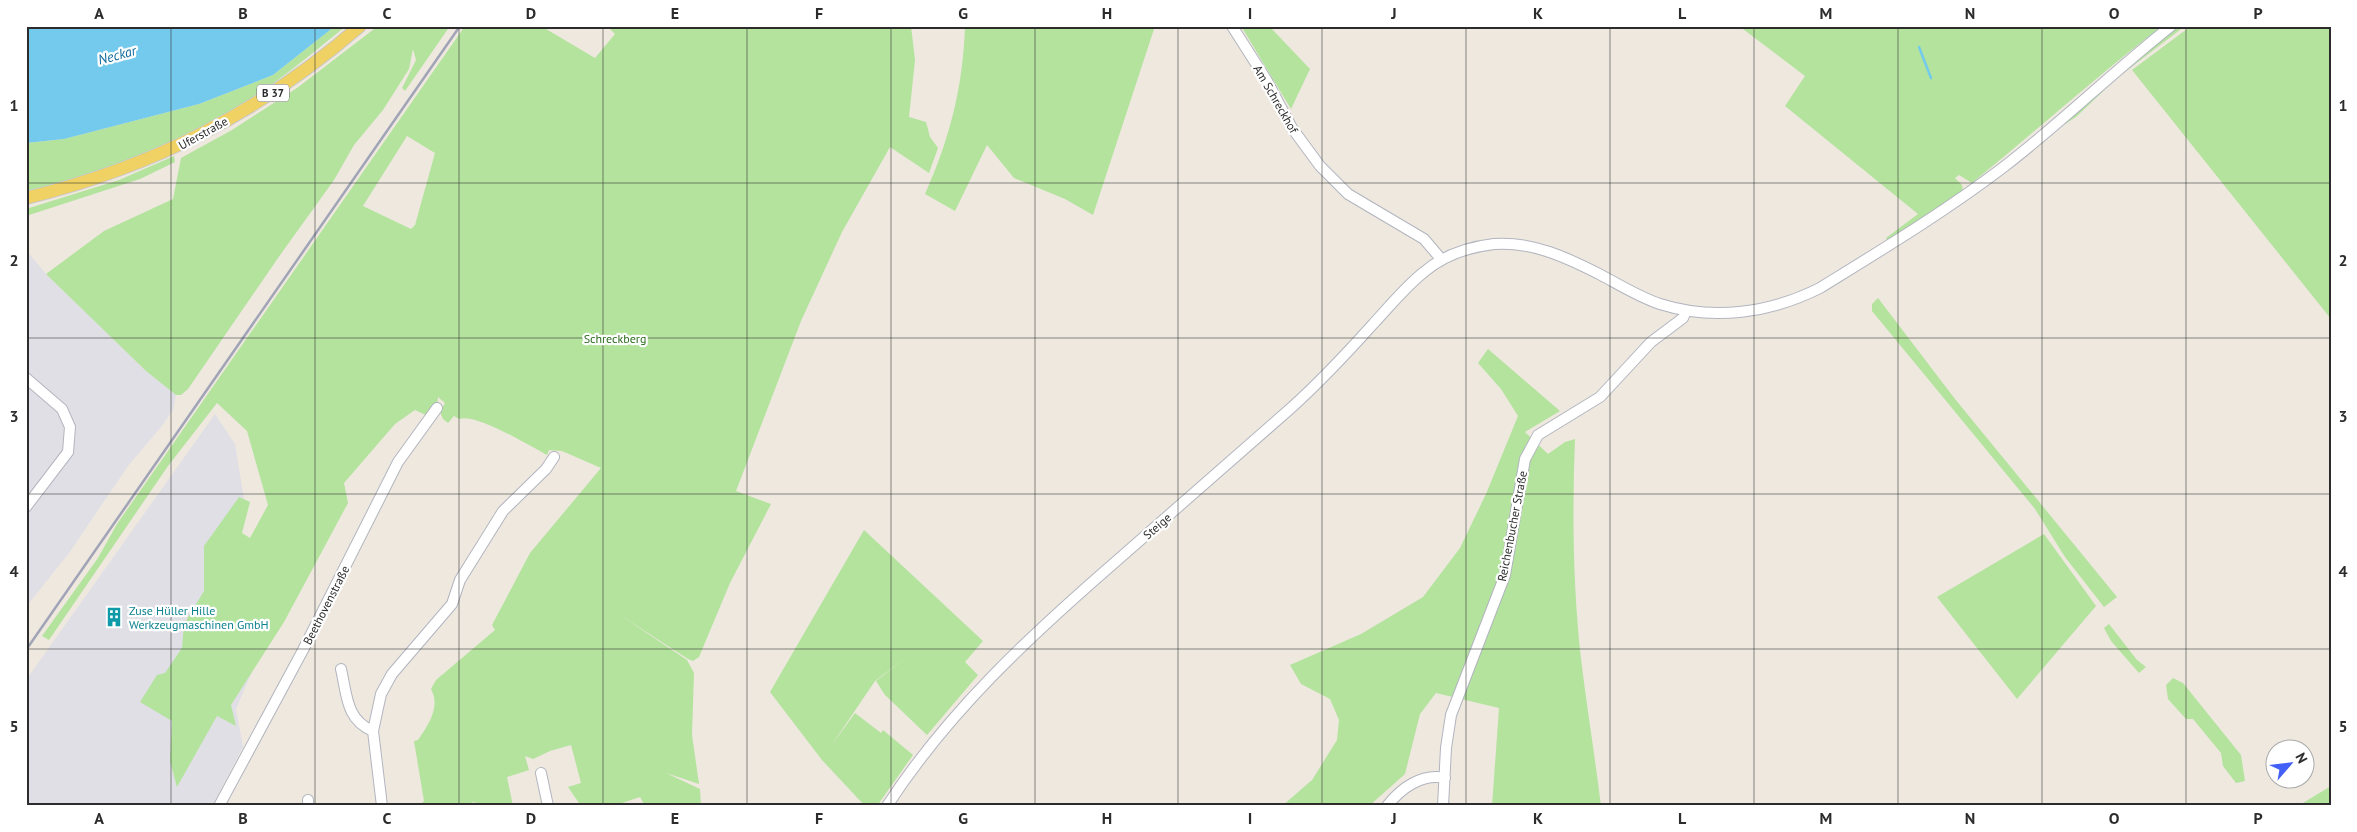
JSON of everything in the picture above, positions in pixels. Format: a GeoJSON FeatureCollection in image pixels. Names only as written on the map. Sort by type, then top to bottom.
{"type":"FeatureCollection","features":[{"type":"Feature","properties":{"kind":"main road","name":"Uferstraße"},"geometry":{"type":"LineString","coordinates":[[26,198],[103,177],[178,147],[278,89],[331,51],[360,26]]}},
{"type":"Feature","properties":{"kind":"street","name":"Am Schreckhof"},"geometry":{"type":"LineString","coordinates":[[1232,26],[1267,81],[1292,128],[1320,166],[1348,194],[1424,238],[1441,259]]}},
{"type":"Feature","properties":{"kind":"street"},"geometry":{"type":"LineString","coordinates":[[1441,259],[1475,247],[1498,244],[1537,249],[1576,262],[1657,303],[1686,311],[1737,313],[1769,308],[1796,300],[1820,288],[1978,186],[2171,26]]}},
{"type":"Feature","properties":{"kind":"street","name":"Steige"},"geometry":{"type":"LineString","coordinates":[[887,806],[926,750],[961,708],[1004,664],[1056,614],[1307,394],[1410,285],[1441,259]]}},
{"type":"Feature","properties":{"kind":"street","name":"Reichenbucher Straße"},"geometry":{"type":"LineString","coordinates":[[1444,806],[1451,715],[1505,575],[1526,459],[1538,435],[1600,397],[1651,342],[1683,318],[1686,311]]}},
{"type":"Feature","properties":{"kind":"street"},"geometry":{"type":"LineString","coordinates":[[26,378],[62,409],[70,427],[68,452],[26,507]]}},
{"type":"Feature","properties":{"kind":"street","name":"Beethovenstraße"},"geometry":{"type":"LineString","coordinates":[[219,806],[303,650],[398,462],[437,408]]}},
{"type":"Feature","properties":{"kind":"street"},"geometry":{"type":"LineString","coordinates":[[382,806],[374,732],[381,694],[392,674],[452,604],[460,580],[503,511],[546,469],[554,457]]}},
{"type":"Feature","properties":{"kind":"street"},"geometry":{"type":"LineString","coordinates":[[341,669],[352,714],[360,726],[374,732]]}},
{"type":"Feature","properties":{"kind":"street"},"geometry":{"type":"LineString","coordinates":[[540,773],[548,806]]}},
{"type":"Feature","properties":{"kind":"street"},"geometry":{"type":"LineString","coordinates":[[1387,806],[1412,782],[1433,775],[1445,778]]}},
{"type":"Feature","properties":{"kind":"shaded area"},"geometry":{"type":"Polygon","coordinates":[[[26,250],[46,274],[146,371],[176,395],[173,410],[161,427],[128,466],[69,553],[26,607],[26,250]]]}},
{"type":"Feature","properties":{"kind":"shaded area"},"geometry":{"type":"Polygon","coordinates":[[[215,414],[235,444],[245,505],[224,530],[294,575],[236,709],[243,747],[212,806],[26,806],[26,680],[215,414]]]}},
{"type":"Feature","properties":{"kind":"green space"},"geometry":{"type":"Polygon","coordinates":[[[335,26],[346,26],[291,70],[212,124],[152,153],[68,181],[26,191],[26,143],[64,139],[199,104],[273,75],[335,26]]]}},
{"type":"Feature","properties":{"kind":"green space"},"geometry":{"type":"Polygon","coordinates":[[[378,26],[450,26],[405,91],[402,88],[416,60],[413,49],[409,69],[383,110],[354,145],[334,180],[188,389],[181,395],[176,395],[146,371],[46,274],[104,231],[173,199],[181,158],[232,130],[297,88],[378,26]]]}},
{"type":"Feature","properties":{"kind":"green space","name":"Schreckberg"},"geometry":{"type":"Polygon","coordinates":[[[465,26],[541,26],[595,58],[615,34],[607,26],[911,26],[915,60],[909,117],[926,122],[930,137],[938,148],[929,173],[890,147],[842,232],[801,321],[736,491],[771,504],[730,583],[699,657],[693,661],[688,659],[620,615],[687,660],[694,673],[692,735],[699,784],[666,773],[700,789],[701,806],[645,806],[640,797],[613,806],[581,806],[568,787],[581,783],[571,745],[550,751],[533,759],[525,756],[529,770],[507,777],[513,806],[480,806],[474,802],[462,806],[419,806],[424,801],[414,741],[418,740],[432,716],[435,702],[431,689],[436,680],[495,630],[492,625],[530,553],[601,468],[562,451],[549,450],[547,455],[503,431],[478,421],[467,418],[459,419],[454,416],[448,423],[443,419],[440,412],[445,403],[438,397],[437,408],[430,417],[415,410],[395,424],[344,483],[348,503],[284,622],[231,705],[236,726],[217,716],[177,787],[170,761],[172,721],[140,702],[157,675],[165,673],[182,648],[184,624],[204,591],[204,546],[239,497],[250,502],[242,533],[250,538],[268,505],[247,431],[217,403],[168,466],[49,640],[42,636],[98,558],[117,524],[465,26]],[[407,136],[363,206],[411,229],[415,225],[435,153],[407,136]]]}},
{"type":"Feature","properties":{"kind":"green space"},"geometry":{"type":"Polygon","coordinates":[[[965,26],[1155,26],[1093,215],[1065,199],[1014,178],[987,145],[955,211],[925,194],[942,153],[954,112],[964,48],[965,26]]]}},
{"type":"Feature","properties":{"kind":"green space"},"geometry":{"type":"Polygon","coordinates":[[[1241,26],[1269,26],[1310,69],[1291,109],[1241,26]]]}},
{"type":"Feature","properties":{"kind":"green space"},"geometry":{"type":"Polygon","coordinates":[[[1739,26],[2162,26],[1972,183],[1959,175],[1955,178],[1962,185],[1963,192],[1888,241],[1886,238],[1918,214],[1785,106],[1805,76],[1739,26]]]}},
{"type":"Feature","properties":{"kind":"green space"},"geometry":{"type":"Polygon","coordinates":[[[2177,26],[2185,26],[2117,78],[2076,117],[2065,124],[2062,122],[2126,65],[2177,26]]]}},
{"type":"Feature","properties":{"kind":"green space"},"geometry":{"type":"Polygon","coordinates":[[[2191,26],[2331,26],[2331,319],[2132,70],[2191,26]]]}},
{"type":"Feature","properties":{"kind":"green space"},"geometry":{"type":"Polygon","coordinates":[[[174,156],[175,162],[140,179],[26,216],[26,209],[119,180],[174,156]]]}},
{"type":"Feature","properties":{"kind":"green space"},"geometry":{"type":"Polygon","coordinates":[[[1878,298],[1955,399],[2117,597],[2104,607],[2065,557],[2035,509],[1872,311],[1872,304],[1878,298]]]}},
{"type":"Feature","properties":{"kind":"green space"},"geometry":{"type":"Polygon","coordinates":[[[1488,349],[1560,411],[1525,432],[1548,454],[1565,442],[1575,439],[1573,522],[1576,604],[1581,659],[1601,806],[1492,806],[1499,708],[1436,693],[1420,714],[1405,774],[1369,806],[1282,806],[1312,780],[1337,740],[1339,720],[1330,699],[1301,684],[1290,665],[1361,634],[1423,597],[1460,548],[1486,494],[1518,416],[1501,389],[1478,363],[1488,349]]]}},
{"type":"Feature","properties":{"kind":"green space"},"geometry":{"type":"Polygon","coordinates":[[[864,530],[983,641],[965,662],[978,675],[927,735],[885,695],[876,681],[908,656],[875,681],[831,746],[855,713],[881,733],[883,730],[913,755],[877,806],[865,806],[822,760],[770,692],[864,530]]]}},
{"type":"Feature","properties":{"kind":"green space"},"geometry":{"type":"Polygon","coordinates":[[[2044,534],[2096,606],[2017,699],[1937,597],[2044,534]]]}},
{"type":"Feature","properties":{"kind":"green space"},"geometry":{"type":"Polygon","coordinates":[[[2109,624],[2137,660],[2146,667],[2139,673],[2111,641],[2104,628],[2109,624]]]}},
{"type":"Feature","properties":{"kind":"green space"},"geometry":{"type":"Polygon","coordinates":[[[2173,678],[2183,683],[2241,755],[2245,781],[2236,783],[2223,766],[2221,753],[2193,719],[2186,719],[2168,699],[2166,685],[2173,678]]]}},
{"type":"Feature","properties":{"kind":"green space"},"geometry":{"type":"Polygon","coordinates":[[[2331,786],[2331,806],[2298,806],[2331,786]]]}},
{"type":"Feature","properties":{"kind":"water","name":"Neckar"},"geometry":{"type":"Polygon","coordinates":[[[44,26],[335,26],[273,75],[199,104],[64,139],[26,143],[26,29],[44,26]]]}},
{"type":"Feature","properties":{"kind":"waterway"},"geometry":{"type":"LineString","coordinates":[[1919,47],[1931,78]]}},
{"type":"Feature","properties":{"kind":"railway"},"geometry":{"type":"LineString","coordinates":[[26,650],[460,26]]}},
{"type":"Feature","properties":{"kind":"place","name":"Zuse Hüller Hille Werkzeugmaschinen GmbH"},"geometry":{"type":"Point","coordinates":[114,617]}}]}
